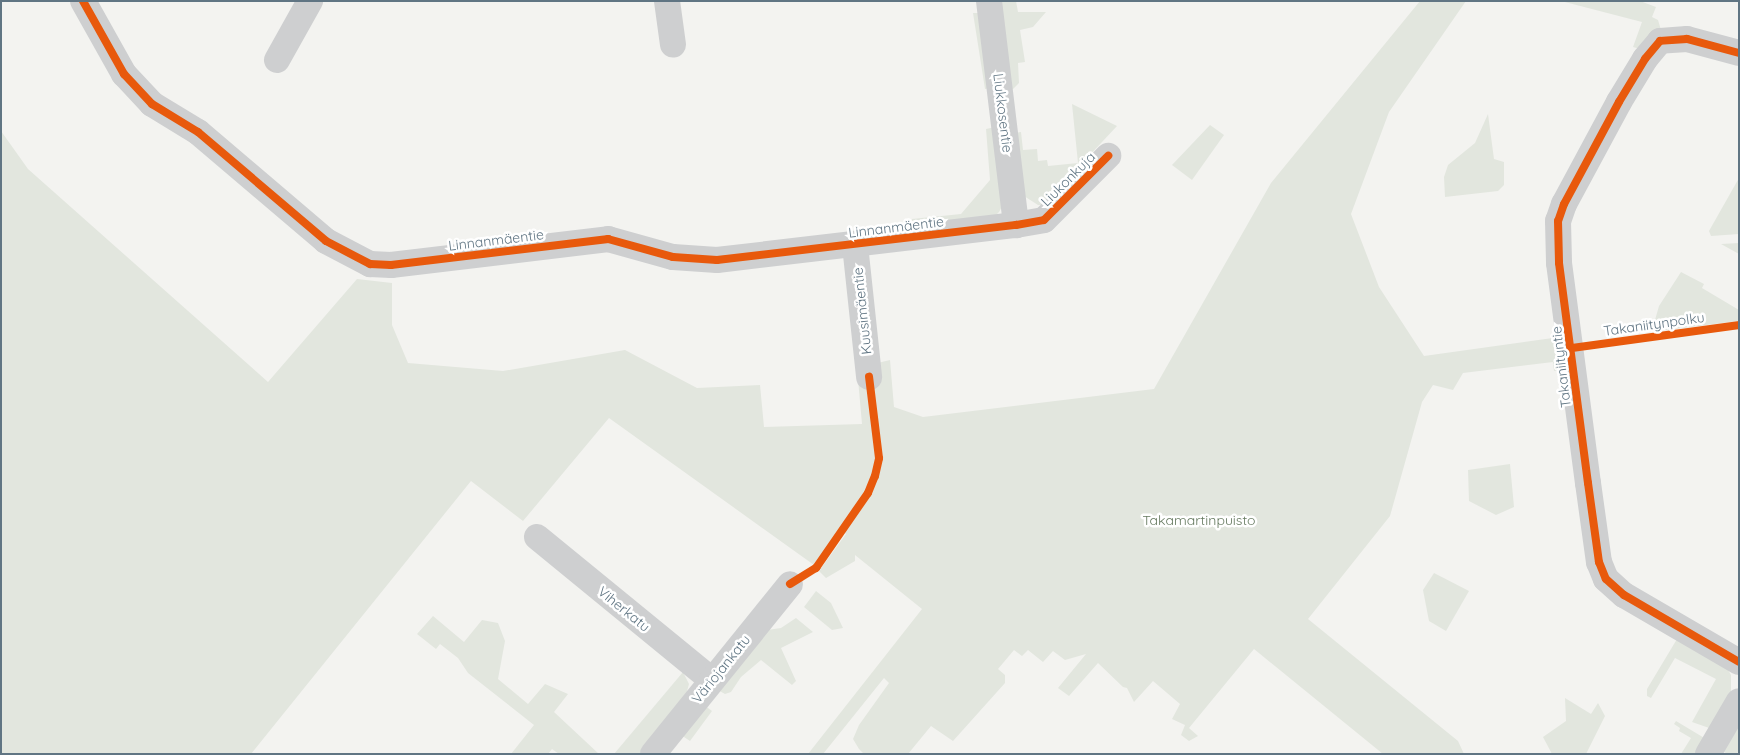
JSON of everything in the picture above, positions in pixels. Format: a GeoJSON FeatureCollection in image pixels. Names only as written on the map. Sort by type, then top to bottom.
{"type":"FeatureCollection","features":[{"type":"Feature","properties":{"kind":"street","name":"Linnanmäentie"},"geometry":{"type":"LineString","coordinates":[[83,1],[124,74],[152,104],[198,132],[326,241],[370,264],[391,265],[608,239],[693,259],[717,260],[855,245],[1016,224]]}},
{"type":"Feature","properties":{"kind":"street"},"geometry":{"type":"LineString","coordinates":[[276,60],[310,1]]}},
{"type":"Feature","properties":{"kind":"street"},"geometry":{"type":"LineString","coordinates":[[667,1],[673,45]]}},
{"type":"Feature","properties":{"kind":"street","name":"Liukkosentie"},"geometry":{"type":"LineString","coordinates":[[989,1],[1016,224]]}},
{"type":"Feature","properties":{"kind":"street","name":"Takaniityntie"},"geometry":{"type":"LineString","coordinates":[[1739,54],[1687,39],[1660,41],[1645,59],[1623,96],[1564,204],[1558,221],[1559,263],[1599,562],[1606,579],[1624,595],[1739,662]]}},
{"type":"Feature","properties":{"kind":"street","name":"Liukonkuja"},"geometry":{"type":"LineString","coordinates":[[1016,224],[1044,220],[1108,156]]}},
{"type":"Feature","properties":{"kind":"street","name":"Kuusimäentie"},"geometry":{"type":"LineString","coordinates":[[855,245],[869,377]]}},
{"type":"Feature","properties":{"kind":"street","name":"Viherkatu"},"geometry":{"type":"LineString","coordinates":[[537,537],[712,680]]}},
{"type":"Feature","properties":{"kind":"street","name":"Väriojankatu"},"geometry":{"type":"LineString","coordinates":[[652,754],[790,584]]}},
{"type":"Feature","properties":{"kind":"street"},"geometry":{"type":"LineString","coordinates":[[1708,754],[1739,701]]}},
{"type":"Feature","properties":{"kind":"green space"},"geometry":{"type":"Polygon","coordinates":[[[998,1],[1016,1],[1018,12],[1046,12],[1033,27],[1020,30],[1025,62],[1018,63],[1019,83],[1013,89],[1009,89],[998,1]]]}},
{"type":"Feature","properties":{"kind":"green space","name":"Takamartinpuisto"},"geometry":{"type":"Polygon","coordinates":[[[1420,1],[1466,1],[1389,112],[1351,214],[1379,287],[1424,356],[1560,337],[1563,369],[1554,371],[1553,362],[1463,373],[1453,390],[1433,385],[1422,402],[1390,516],[1308,619],[1458,741],[1464,754],[1383,754],[1254,649],[1189,728],[1198,736],[1189,741],[1181,735],[1185,725],[1172,719],[1180,704],[1153,681],[1134,702],[1127,688],[1123,687],[1098,663],[1069,696],[1058,688],[1086,654],[1065,660],[1053,651],[1043,662],[1028,650],[1022,656],[1014,650],[998,669],[1005,675],[1005,683],[953,741],[931,726],[908,754],[864,754],[853,739],[859,725],[889,683],[884,678],[823,754],[808,754],[922,609],[855,555],[855,561],[826,578],[819,571],[846,534],[840,528],[814,565],[609,418],[523,521],[471,481],[251,754],[1,754],[1,131],[28,169],[268,382],[357,279],[392,283],[392,325],[408,363],[503,371],[625,350],[697,388],[760,385],[764,427],[862,424],[857,368],[890,360],[894,407],[923,417],[1154,389],[1271,183],[1420,1]]]}},
{"type":"Feature","properties":{"kind":"green space"},"geometry":{"type":"Polygon","coordinates":[[[1561,1],[1640,1],[1656,7],[1652,17],[1658,20],[1661,30],[1640,49],[1633,47],[1642,22],[1561,1]]]}},
{"type":"Feature","properties":{"kind":"green space"},"geometry":{"type":"Polygon","coordinates":[[[973,13],[981,13],[991,88],[985,89],[973,13]]]}},
{"type":"Feature","properties":{"kind":"green space"},"geometry":{"type":"Polygon","coordinates":[[[1072,104],[1117,126],[1043,205],[1038,205],[1024,196],[1014,133],[1021,132],[1023,150],[1037,149],[1038,161],[1047,160],[1048,166],[1078,163],[1072,104]]]}},
{"type":"Feature","properties":{"kind":"green space"},"geometry":{"type":"Polygon","coordinates":[[[1488,114],[1494,159],[1504,162],[1504,185],[1498,191],[1445,197],[1444,177],[1448,165],[1475,143],[1488,114]]]}},
{"type":"Feature","properties":{"kind":"green space"},"geometry":{"type":"Polygon","coordinates":[[[1210,125],[1224,135],[1192,180],[1172,165],[1210,125]]]}},
{"type":"Feature","properties":{"kind":"green space"},"geometry":{"type":"Polygon","coordinates":[[[995,127],[1003,205],[999,212],[994,217],[912,229],[912,219],[961,214],[990,180],[986,129],[995,127]]]}},
{"type":"Feature","properties":{"kind":"green space"},"geometry":{"type":"Polygon","coordinates":[[[1739,178],[1739,234],[1711,236],[1709,231],[1739,178]]]}},
{"type":"Feature","properties":{"kind":"green space"},"geometry":{"type":"Polygon","coordinates":[[[1739,243],[1739,254],[1721,244],[1739,243]]]}},
{"type":"Feature","properties":{"kind":"green space"},"geometry":{"type":"Polygon","coordinates":[[[1681,272],[1704,284],[1702,288],[1739,310],[1739,321],[1657,331],[1653,327],[1659,306],[1681,272]]]}},
{"type":"Feature","properties":{"kind":"green space"},"geometry":{"type":"Polygon","coordinates":[[[1510,464],[1514,507],[1496,515],[1469,501],[1468,470],[1510,464]]]}},
{"type":"Feature","properties":{"kind":"green space"},"geometry":{"type":"Polygon","coordinates":[[[1434,573],[1469,591],[1446,631],[1429,621],[1423,590],[1434,573]]]}},
{"type":"Feature","properties":{"kind":"green space"},"geometry":{"type":"Polygon","coordinates":[[[816,591],[831,603],[843,628],[832,630],[804,607],[816,591]]]}},
{"type":"Feature","properties":{"kind":"green space"},"geometry":{"type":"Polygon","coordinates":[[[433,616],[464,642],[482,620],[498,623],[505,641],[498,679],[528,704],[545,684],[568,694],[554,712],[599,754],[559,754],[552,749],[548,754],[511,754],[534,725],[468,673],[458,658],[440,644],[436,649],[417,634],[433,616]]]}},
{"type":"Feature","properties":{"kind":"green space"},"geometry":{"type":"Polygon","coordinates":[[[796,618],[813,632],[781,648],[796,681],[792,685],[761,660],[741,677],[731,692],[725,694],[716,689],[767,630],[781,628],[796,618]]]}},
{"type":"Feature","properties":{"kind":"green space"},"geometry":{"type":"Polygon","coordinates":[[[1677,639],[1727,668],[1731,675],[1731,696],[1712,729],[1692,722],[1716,679],[1675,658],[1651,698],[1647,696],[1647,689],[1677,639]]]}},
{"type":"Feature","properties":{"kind":"green space"},"geometry":{"type":"Polygon","coordinates":[[[683,672],[689,684],[686,695],[639,754],[614,754],[683,672]]]}},
{"type":"Feature","properties":{"kind":"green space"},"geometry":{"type":"Polygon","coordinates":[[[1565,698],[1591,714],[1598,703],[1605,716],[1586,754],[1552,754],[1543,737],[1566,721],[1565,698]]]}},
{"type":"Feature","properties":{"kind":"green space"},"geometry":{"type":"Polygon","coordinates":[[[704,705],[712,711],[690,741],[681,735],[704,705]]]}},
{"type":"Feature","properties":{"kind":"green space"},"geometry":{"type":"Polygon","coordinates":[[[1739,718],[1739,750],[1737,754],[1728,754],[1720,750],[1739,718]]]}},
{"type":"Feature","properties":{"kind":"green space"},"geometry":{"type":"Polygon","coordinates":[[[1676,721],[1706,739],[1698,754],[1681,754],[1691,738],[1679,731],[1680,728],[1674,724],[1676,721]]]}},
{"type":"Feature","properties":{"kind":"cycle path"},"geometry":{"type":"LineString","coordinates":[[83,1],[124,74],[152,104],[198,132],[326,241],[370,264],[391,265],[608,239],[673,257],[717,260],[1016,225],[1044,220],[1108,156]]}},
{"type":"Feature","properties":{"kind":"cycle path"},"geometry":{"type":"LineString","coordinates":[[1739,53],[1687,39],[1660,41],[1645,59],[1619,102],[1564,204],[1558,221],[1559,263],[1599,562],[1606,579],[1624,595],[1739,662]]}},
{"type":"Feature","properties":{"kind":"cycle path","name":"Takaniitynpolku"},"geometry":{"type":"LineString","coordinates":[[1572,348],[1739,325]]}},
{"type":"Feature","properties":{"kind":"cycle path"},"geometry":{"type":"LineString","coordinates":[[790,584],[816,568],[868,493],[875,476],[879,458],[869,377]]}}]}
